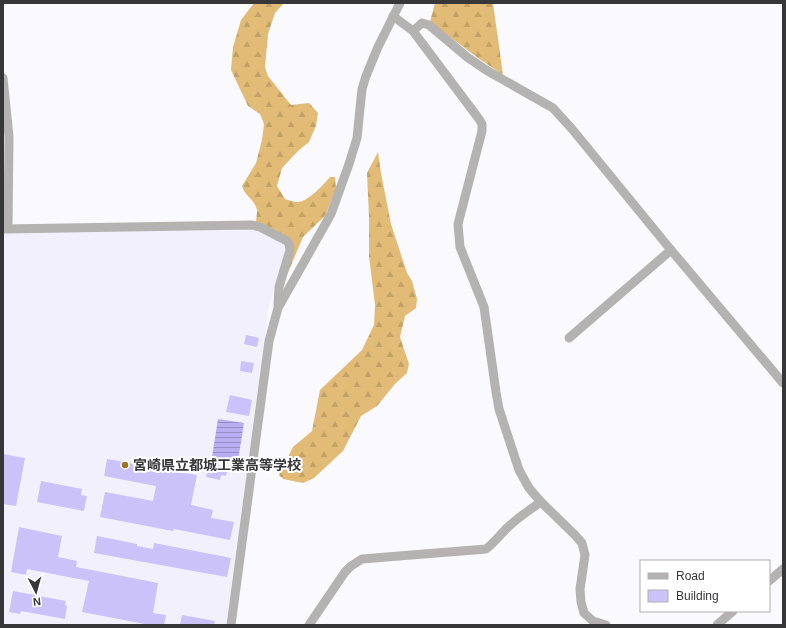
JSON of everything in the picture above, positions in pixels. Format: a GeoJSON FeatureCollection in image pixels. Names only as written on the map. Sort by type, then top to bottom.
{"type":"FeatureCollection","features":[{"type":"Feature","properties":{"kind":"street"},"geometry":{"type":"LineString","coordinates":[[278,308],[332,214],[357,138],[362,89],[366,76],[378,47],[400,3]]}},
{"type":"Feature","properties":{"kind":"street"},"geometry":{"type":"LineString","coordinates":[[393,16],[413,31],[480,119],[482,124],[482,130],[458,224],[460,247],[484,307],[496,392],[504,426],[519,470],[529,488],[582,543],[585,555],[580,589],[580,602],[584,613],[593,621],[606,625]]}},
{"type":"Feature","properties":{"kind":"street"},"geometry":{"type":"LineString","coordinates":[[413,31],[422,23],[429,25],[467,57],[486,70],[553,108],[783,383]]}},
{"type":"Feature","properties":{"kind":"street"},"geometry":{"type":"LineString","coordinates":[[3,78],[9,137],[6,228],[252,225],[260,227],[290,244],[290,250],[279,287],[278,308],[269,341],[230,625]]}},
{"type":"Feature","properties":{"kind":"street"},"geometry":{"type":"LineString","coordinates":[[569,338],[671,250]]}},
{"type":"Feature","properties":{"kind":"street"},"geometry":{"type":"LineString","coordinates":[[309,625],[345,572],[362,559],[486,549],[493,544],[520,516],[541,502]]}},
{"type":"Feature","properties":{"kind":"street"},"geometry":{"type":"LineString","coordinates":[[770,580],[783,570]]}},
{"type":"Feature","properties":{"kind":"street"},"geometry":{"type":"LineString","coordinates":[[716,625],[732,612]]}},
{"type":"Feature","properties":{"kind":"shaded area","name":"宮崎県立都城工業高等学校"},"geometry":{"type":"Polygon","coordinates":[[[252,228],[285,242],[287,247],[269,306],[226,625],[3,625],[3,232],[252,228]]]}},
{"type":"Feature","properties":{"kind":"shaded area"},"geometry":{"type":"Polygon","coordinates":[[[218,419],[244,423],[238,461],[212,457],[218,419]]]}},
{"type":"Feature","properties":{"kind":"green space"},"geometry":{"type":"Polygon","coordinates":[[[254,3],[284,3],[275,13],[268,34],[265,67],[268,76],[291,105],[309,103],[318,113],[316,126],[309,142],[282,168],[277,186],[285,199],[298,202],[311,196],[330,177],[335,177],[336,189],[325,216],[303,237],[284,282],[293,250],[256,223],[256,206],[242,186],[256,163],[262,140],[264,124],[260,114],[248,106],[231,70],[233,47],[241,20],[254,3]]]}},
{"type":"Feature","properties":{"kind":"green space"},"geometry":{"type":"Polygon","coordinates":[[[435,3],[493,3],[503,75],[430,22],[435,3]]]}},
{"type":"Feature","properties":{"kind":"green space"},"geometry":{"type":"Polygon","coordinates":[[[378,152],[391,224],[417,299],[416,308],[405,316],[400,337],[409,364],[407,373],[395,384],[377,406],[361,416],[343,451],[314,478],[303,483],[283,479],[279,475],[293,447],[312,431],[320,390],[362,350],[374,325],[375,305],[369,256],[367,173],[378,152]]]}},
{"type":"Feature","properties":{"kind":"building"},"geometry":{"type":"Polygon","coordinates":[[[246,335],[259,338],[257,347],[244,344],[246,335]]]}},
{"type":"Feature","properties":{"kind":"building"},"geometry":{"type":"Polygon","coordinates":[[[241,361],[254,363],[252,373],[240,371],[241,361]]]}},
{"type":"Feature","properties":{"kind":"building"},"geometry":{"type":"Polygon","coordinates":[[[230,395],[252,400],[249,416],[226,412],[230,395]]]}},
{"type":"Feature","properties":{"kind":"building"},"geometry":{"type":"Polygon","coordinates":[[[3,454],[25,458],[16,506],[3,504],[3,454]]]}},
{"type":"Feature","properties":{"kind":"building"},"geometry":{"type":"Polygon","coordinates":[[[107,459],[197,475],[191,505],[213,510],[211,518],[234,522],[230,540],[100,517],[105,492],[153,501],[156,486],[104,476],[107,459]]]}},
{"type":"Feature","properties":{"kind":"building"},"geometry":{"type":"Polygon","coordinates":[[[209,463],[228,468],[226,476],[221,475],[220,480],[206,477],[209,463]]]}},
{"type":"Feature","properties":{"kind":"building"},"geometry":{"type":"Polygon","coordinates":[[[41,481],[82,489],[81,495],[87,496],[84,511],[37,502],[41,481]]]}},
{"type":"Feature","properties":{"kind":"building"},"geometry":{"type":"Polygon","coordinates":[[[19,527],[62,536],[58,557],[77,561],[76,567],[158,583],[153,613],[166,615],[164,625],[150,625],[82,612],[89,581],[27,569],[26,575],[11,572],[19,527]]]}},
{"type":"Feature","properties":{"kind":"building"},"geometry":{"type":"Polygon","coordinates":[[[97,536],[137,544],[137,546],[153,549],[154,543],[231,558],[227,577],[94,553],[97,536]]]}},
{"type":"Feature","properties":{"kind":"building"},"geometry":{"type":"Polygon","coordinates":[[[13,591],[66,601],[65,605],[67,606],[65,619],[21,611],[20,614],[9,612],[13,591]]]}},
{"type":"Feature","properties":{"kind":"building"},"geometry":{"type":"Polygon","coordinates":[[[182,615],[215,621],[214,625],[180,625],[182,615]]]}},
{"type":"Feature","properties":{"kind":"place","name":"宮崎県立都城工業高等学校"},"geometry":{"type":"Point","coordinates":[125,465]}}]}
